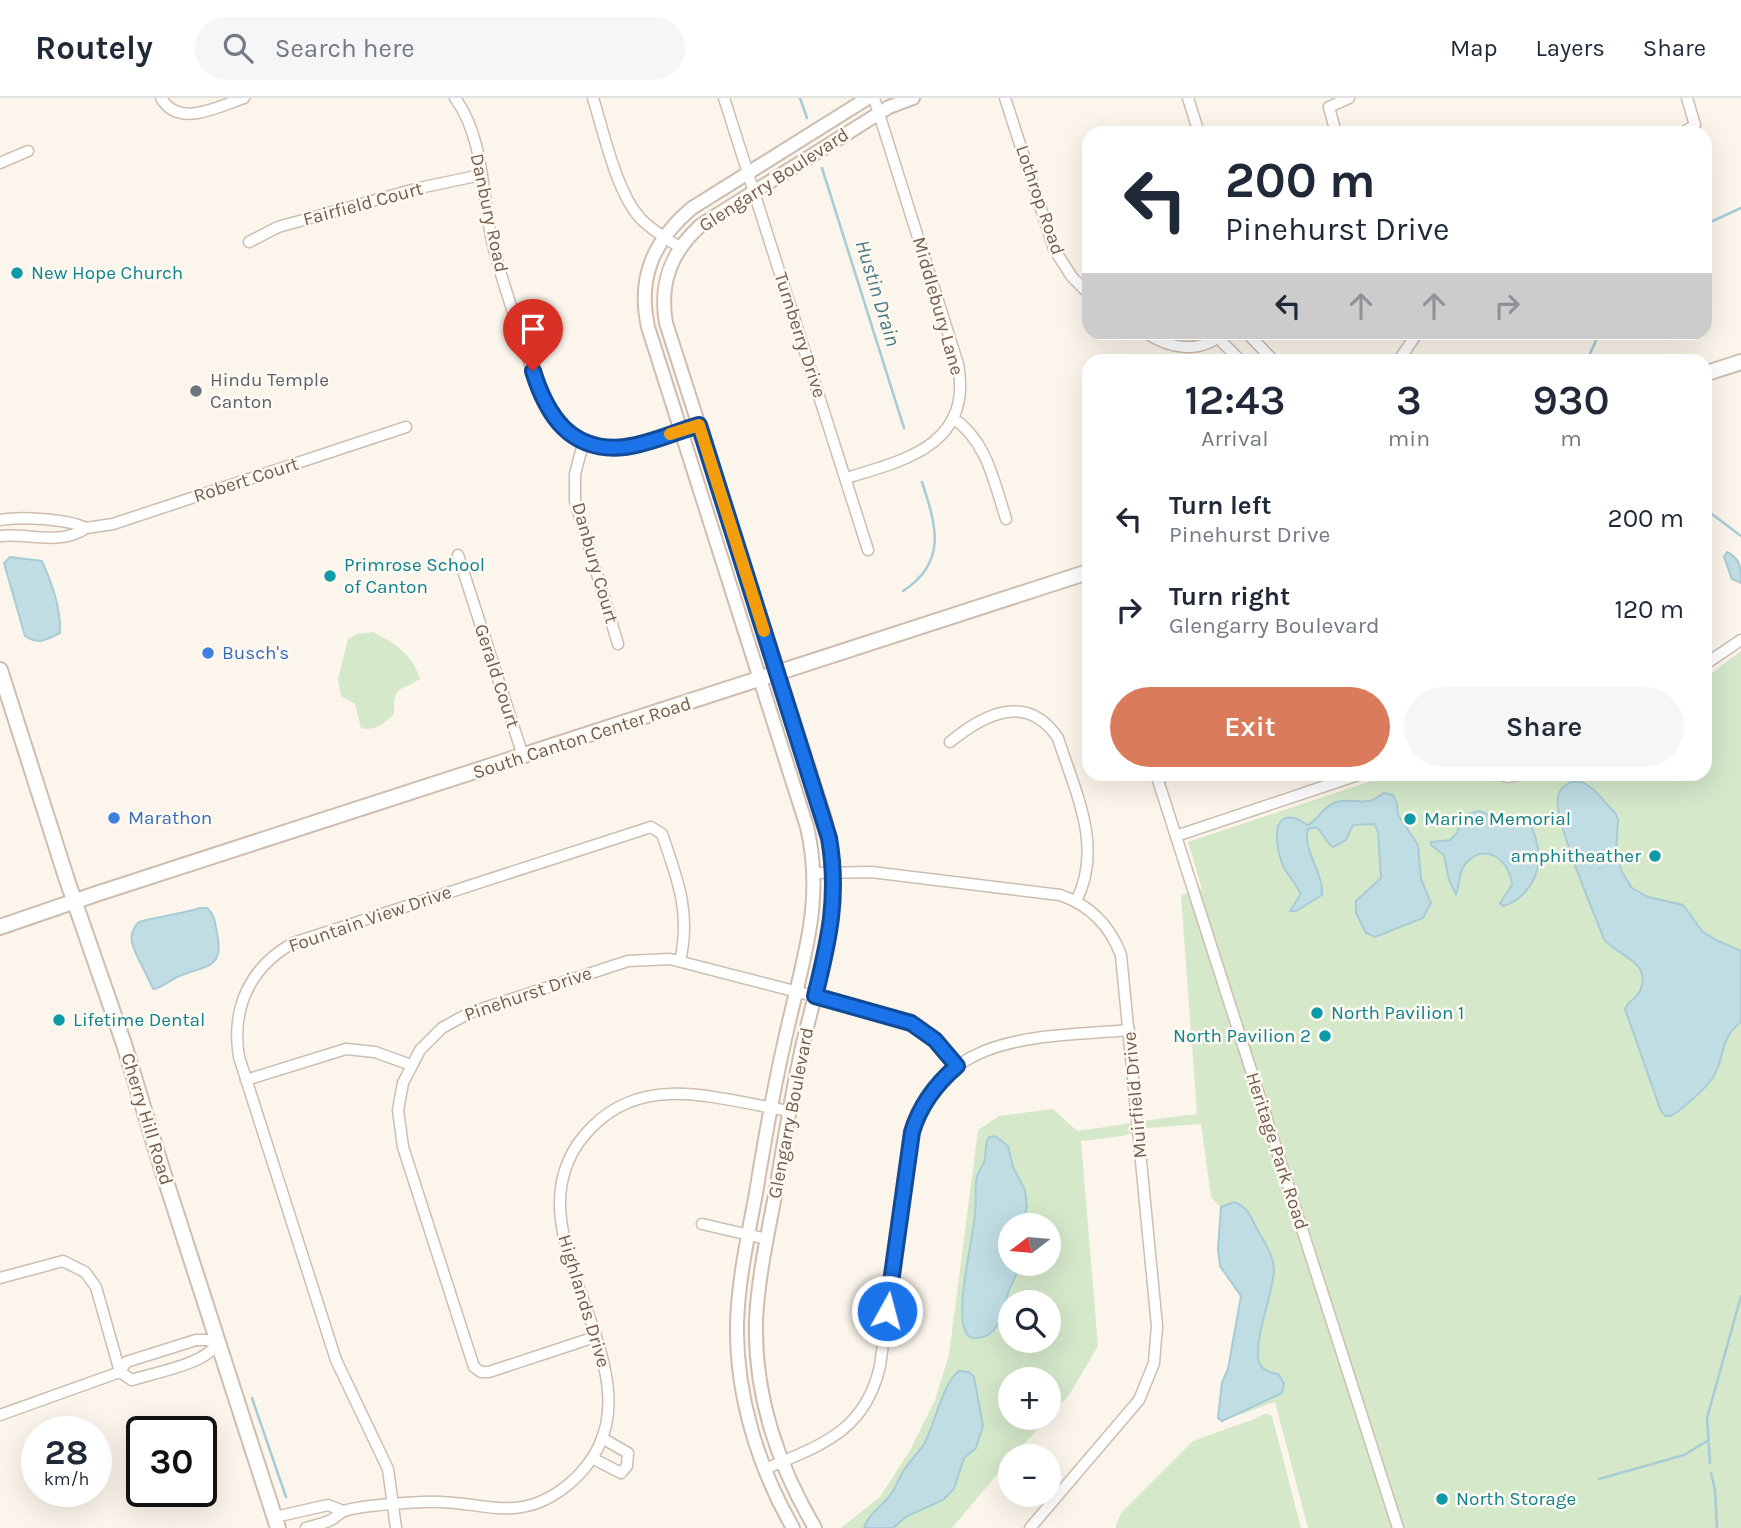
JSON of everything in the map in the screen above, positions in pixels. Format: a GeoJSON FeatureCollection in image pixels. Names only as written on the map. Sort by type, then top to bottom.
{"type":"FeatureCollection","features":[{"type":"Feature","properties":{"kind":"main road"},"geometry":{"type":"LineString","coordinates":[[1712,371],[1741,362]]}},
{"type":"Feature","properties":{"kind":"main road","name":"South Canton Center Road"},"geometry":{"type":"LineString","coordinates":[[0,927],[1082,574]]}},
{"type":"Feature","properties":{"kind":"main road","name":"Cherry Hill Road"},"geometry":{"type":"LineString","coordinates":[[0,670],[124,1044],[276,1523]]}},
{"type":"Feature","properties":{"kind":"street"},"geometry":{"type":"LineString","coordinates":[[161,98],[168,107],[184,115],[244,98]]}},
{"type":"Feature","properties":{"kind":"street","name":"Danbury Road"},"geometry":{"type":"LineString","coordinates":[[455,98],[472,129],[496,258],[541,397],[559,424],[572,435],[597,445],[624,447],[699,425]]}},
{"type":"Feature","properties":{"kind":"street"},"geometry":{"type":"LineString","coordinates":[[593,98],[625,195],[642,220],[680,247]]}},
{"type":"Feature","properties":{"kind":"street","name":"Turnberry Drive"},"geometry":{"type":"LineString","coordinates":[[724,98],[868,550]]}},
{"type":"Feature","properties":{"kind":"street","name":"Glengarry Boulevard"},"geometry":{"type":"LineString","coordinates":[[793,1528],[765,1469],[746,1408],[738,1346],[739,1296],[770,1108],[811,930],[814,873],[810,842],[800,806],[651,336],[645,307],[645,286],[651,260],[664,236],[692,208],[868,98]]}},
{"type":"Feature","properties":{"kind":"street","name":"Middlebury Lane"},"geometry":{"type":"LineString","coordinates":[[846,478],[914,456],[937,441],[953,418],[961,390],[958,364],[874,98]]}},
{"type":"Feature","properties":{"kind":"street","name":"Glengarry Boulevard"},"geometry":{"type":"LineString","coordinates":[[815,1528],[782,1461],[764,1404],[757,1346],[758,1301],[789,1111],[831,927],[834,902],[829,838],[669,330],[664,311],[664,292],[666,276],[680,247],[701,225],[878,114],[912,98]]}},
{"type":"Feature","properties":{"kind":"street","name":"Lothrop Road"},"geometry":{"type":"LineString","coordinates":[[1005,98],[1054,249],[1082,287]]}},
{"type":"Feature","properties":{"kind":"street"},"geometry":{"type":"LineString","coordinates":[[1188,98],[1197,126]]}},
{"type":"Feature","properties":{"kind":"street"},"geometry":{"type":"LineString","coordinates":[[1334,126],[1329,107],[1349,98]]}},
{"type":"Feature","properties":{"kind":"street"},"geometry":{"type":"LineString","coordinates":[[1687,98],[1693,126]]}},
{"type":"Feature","properties":{"kind":"street"},"geometry":{"type":"LineString","coordinates":[[0,163],[28,151]]}},
{"type":"Feature","properties":{"kind":"street","name":"Fairfield Court"},"geometry":{"type":"LineString","coordinates":[[248,242],[278,227],[419,188],[481,175]]}},
{"type":"Feature","properties":{"kind":"street"},"geometry":{"type":"LineString","coordinates":[[651,336],[669,330]]}},
{"type":"Feature","properties":{"kind":"street"},"geometry":{"type":"LineString","coordinates":[[1158,340],[1178,348],[1198,346],[1211,340]]}},
{"type":"Feature","properties":{"kind":"street"},"geometry":{"type":"LineString","coordinates":[[1225,340],[1235,354]]}},
{"type":"Feature","properties":{"kind":"street"},"geometry":{"type":"LineString","coordinates":[[1254,340],[1267,354]]}},
{"type":"Feature","properties":{"kind":"street"},"geometry":{"type":"LineString","coordinates":[[953,418],[969,431],[981,446],[1006,519]]}},
{"type":"Feature","properties":{"kind":"street","name":"Robert Court"},"geometry":{"type":"LineString","coordinates":[[0,536],[59,538],[76,535],[86,528],[113,524],[406,427]]}},
{"type":"Feature","properties":{"kind":"street","name":"Danbury Court"},"geometry":{"type":"LineString","coordinates":[[584,440],[575,474],[575,501],[618,644]]}},
{"type":"Feature","properties":{"kind":"street"},"geometry":{"type":"LineString","coordinates":[[695,476],[713,470]]}},
{"type":"Feature","properties":{"kind":"street","name":"Robert Court"},"geometry":{"type":"LineString","coordinates":[[0,520],[29,519],[76,523],[86,528]]}},
{"type":"Feature","properties":{"kind":"street","name":"Gerald Court"},"geometry":{"type":"LineString","coordinates":[[458,555],[523,756]]}},
{"type":"Feature","properties":{"kind":"street"},"geometry":{"type":"LineString","coordinates":[[733,592],[750,587]]}},
{"type":"Feature","properties":{"kind":"street"},"geometry":{"type":"LineString","coordinates":[[1712,659],[1741,639]]}},
{"type":"Feature","properties":{"kind":"street"},"geometry":{"type":"LineString","coordinates":[[950,742],[984,718],[1008,711],[1031,715],[1052,729],[1058,738],[1089,844],[1087,875],[1076,901]]}},
{"type":"Feature","properties":{"kind":"street","name":"Heritage Park Road"},"geometry":{"type":"LineString","coordinates":[[1158,781],[1398,1528]]}},
{"type":"Feature","properties":{"kind":"street"},"geometry":{"type":"LineString","coordinates":[[1176,836],[1340,781]]}},
{"type":"Feature","properties":{"kind":"street"},"geometry":{"type":"LineString","coordinates":[[800,806],[819,800]]}},
{"type":"Feature","properties":{"kind":"street","name":"Fountain View Drive"},"geometry":{"type":"LineString","coordinates":[[396,1528],[391,1478],[385,1459],[336,1360],[246,1080],[236,1041],[240,1005],[256,974],[282,949],[318,933],[647,827],[655,828],[662,834],[682,896],[686,929],[680,961]]}},
{"type":"Feature","properties":{"kind":"street","name":"Muirfield Drive"},"geometry":{"type":"LineString","coordinates":[[814,873],[871,872],[1045,892],[1076,901],[1101,921],[1118,947],[1123,968],[1157,1326],[1154,1363],[1146,1387],[1132,1410],[1031,1528]]}},
{"type":"Feature","properties":{"kind":"street","name":"Pinehurst Drive"},"geometry":{"type":"LineString","coordinates":[[596,1337],[489,1372],[481,1372],[474,1367],[400,1139],[400,1099],[411,1065],[420,1050],[450,1022],[469,1013],[628,961],[656,958],[680,961],[911,1023],[935,1040],[957,1066]]}},
{"type":"Feature","properties":{"kind":"street"},"geometry":{"type":"LineString","coordinates":[[765,1469],[823,1444],[840,1433],[859,1414],[873,1391],[880,1366],[912,1132],[919,1112],[930,1094],[957,1066],[980,1052],[1008,1042],[1129,1030]]}},
{"type":"Feature","properties":{"kind":"street"},"geometry":{"type":"LineString","coordinates":[[246,1080],[346,1049],[375,1052],[411,1065]]}},
{"type":"Feature","properties":{"kind":"street","name":"Highlands Drive"},"geometry":{"type":"LineString","coordinates":[[306,1528],[331,1520],[343,1511],[435,1501],[492,1510],[522,1507],[542,1501],[562,1490],[579,1475],[602,1438],[610,1391],[596,1337],[563,1237],[559,1213],[564,1175],[571,1156],[582,1138],[612,1111],[634,1100],[654,1095],[685,1094],[789,1111]]}},
{"type":"Feature","properties":{"kind":"street"},"geometry":{"type":"LineString","coordinates":[[702,1224],[767,1239]]}},
{"type":"Feature","properties":{"kind":"street"},"geometry":{"type":"LineString","coordinates":[[0,1278],[62,1261],[85,1272],[96,1287],[120,1373],[132,1380],[201,1359],[218,1343],[195,1340],[126,1362],[120,1373],[0,1415]]}},
{"type":"Feature","properties":{"kind":"street"},"geometry":{"type":"LineString","coordinates":[[738,1346],[757,1346]]}},
{"type":"Feature","properties":{"kind":"street"},"geometry":{"type":"LineString","coordinates":[[146,1356],[151,1374]]}},
{"type":"Feature","properties":{"kind":"street"},"geometry":{"type":"LineString","coordinates":[[592,1458],[621,1472],[627,1466],[628,1453],[602,1438]]}},
{"type":"Feature","properties":{"kind":"street","name":"Highlands Drive"},"geometry":{"type":"LineString","coordinates":[[276,1523],[328,1505],[343,1511]]}},
{"type":"Feature","properties":{"kind":"green space"},"geometry":{"type":"Polygon","coordinates":[[[373,632],[408,656],[420,679],[396,693],[394,714],[379,726],[367,729],[361,728],[355,704],[341,696],[338,679],[348,639],[357,634],[373,632]]]}},
{"type":"Feature","properties":{"kind":"green space"},"geometry":{"type":"Polygon","coordinates":[[[1741,651],[1741,1528],[1308,1528],[1275,1402],[1222,1421],[1218,1418],[1222,1382],[1228,1369],[1241,1296],[1220,1266],[1218,1249],[1221,1208],[1211,1197],[1201,1124],[1148,1128],[1123,1136],[1081,1141],[1098,1346],[1069,1395],[1061,1403],[1061,1367],[998,1367],[998,1430],[1037,1430],[1024,1444],[998,1444],[998,1473],[952,1528],[841,1528],[880,1497],[909,1452],[935,1400],[949,1355],[978,1130],[999,1116],[1053,1109],[1077,1131],[1197,1114],[1181,895],[1202,889],[1188,842],[1371,781],[1712,781],[1712,673],[1741,651]]]}},
{"type":"Feature","properties":{"kind":"green space"},"geometry":{"type":"Polygon","coordinates":[[[1266,1413],[1272,1416],[1301,1528],[1115,1528],[1121,1513],[1193,1441],[1266,1413]]]}},
{"type":"Feature","properties":{"kind":"water"},"geometry":{"type":"Polygon","coordinates":[[[1727,552],[1738,561],[1741,583],[1732,579],[1724,557],[1727,552]]]}},
{"type":"Feature","properties":{"kind":"water"},"geometry":{"type":"Polygon","coordinates":[[[10,557],[42,561],[55,596],[60,633],[42,640],[25,636],[4,563],[10,557]]]}},
{"type":"Feature","properties":{"kind":"water"},"geometry":{"type":"Polygon","coordinates":[[[1571,782],[1582,782],[1593,789],[1616,814],[1616,852],[1622,872],[1632,888],[1648,897],[1683,905],[1702,931],[1741,951],[1741,1022],[1725,1042],[1712,1079],[1693,1099],[1671,1116],[1665,1116],[1661,1111],[1625,1009],[1640,991],[1643,981],[1641,972],[1631,960],[1604,939],[1562,826],[1558,798],[1562,788],[1571,782]]]}},
{"type":"Feature","properties":{"kind":"water"},"geometry":{"type":"Polygon","coordinates":[[[1384,793],[1393,795],[1398,815],[1418,845],[1421,879],[1431,903],[1423,918],[1375,937],[1366,933],[1356,913],[1356,901],[1381,878],[1375,824],[1353,825],[1346,840],[1333,847],[1316,827],[1308,829],[1308,845],[1320,878],[1322,895],[1296,911],[1290,911],[1301,894],[1281,860],[1277,835],[1281,822],[1286,818],[1294,818],[1308,825],[1334,803],[1370,801],[1384,793]]]}},
{"type":"Feature","properties":{"kind":"water"},"geometry":{"type":"Polygon","coordinates":[[[1479,811],[1505,821],[1528,819],[1538,847],[1538,865],[1532,883],[1510,904],[1503,906],[1500,903],[1512,885],[1507,868],[1496,857],[1481,854],[1466,863],[1456,894],[1449,880],[1444,855],[1431,845],[1431,842],[1450,840],[1457,833],[1464,815],[1479,811]]]}},
{"type":"Feature","properties":{"kind":"water"},"geometry":{"type":"Polygon","coordinates":[[[207,908],[214,919],[219,945],[215,960],[204,968],[153,989],[132,943],[136,926],[142,921],[207,908]]]}},
{"type":"Feature","properties":{"kind":"water"},"geometry":{"type":"Polygon","coordinates":[[[995,1136],[1008,1146],[1013,1167],[1025,1190],[1027,1207],[1025,1213],[998,1213],[998,1276],[1016,1276],[1009,1290],[998,1290],[996,1328],[985,1336],[973,1338],[967,1334],[962,1321],[963,1292],[975,1214],[977,1176],[984,1162],[989,1137],[995,1136]]]}},
{"type":"Feature","properties":{"kind":"water"},"geometry":{"type":"Polygon","coordinates":[[[1234,1202],[1248,1213],[1272,1258],[1273,1279],[1260,1332],[1258,1355],[1263,1368],[1278,1374],[1284,1383],[1282,1393],[1222,1421],[1218,1418],[1222,1382],[1228,1369],[1241,1296],[1220,1266],[1218,1249],[1221,1207],[1234,1202]]]}},
{"type":"Feature","properties":{"kind":"water"},"geometry":{"type":"Polygon","coordinates":[[[959,1371],[969,1372],[974,1377],[983,1426],[976,1448],[964,1458],[954,1489],[943,1500],[907,1516],[893,1528],[864,1528],[869,1518],[891,1494],[904,1470],[924,1444],[948,1384],[959,1371]]]}},
{"type":"Feature","properties":{"kind":"waterway","name":"Hustin Drain"},"geometry":{"type":"LineString","coordinates":[[800,98],[807,118]]}},
{"type":"Feature","properties":{"kind":"waterway","name":"Hustin Drain"},"geometry":{"type":"LineString","coordinates":[[822,168],[904,428]]}},
{"type":"Feature","properties":{"kind":"waterway"},"geometry":{"type":"LineString","coordinates":[[1712,221],[1741,208]]}},
{"type":"Feature","properties":{"kind":"waterway"},"geometry":{"type":"LineString","coordinates":[[1590,354],[1596,340]]}},
{"type":"Feature","properties":{"kind":"waterway","name":"Hustin Drain"},"geometry":{"type":"LineString","coordinates":[[903,591],[927,568],[935,542],[931,513],[922,482]]}},
{"type":"Feature","properties":{"kind":"waterway"},"geometry":{"type":"LineString","coordinates":[[1712,514],[1741,536]]}},
{"type":"Feature","properties":{"kind":"waterway"},"geometry":{"type":"LineString","coordinates":[[1710,1463],[1707,1418],[1741,1296]]}},
{"type":"Feature","properties":{"kind":"waterway"},"geometry":{"type":"LineString","coordinates":[[252,1398],[286,1497]]}},
{"type":"Feature","properties":{"kind":"waterway"},"geometry":{"type":"LineString","coordinates":[[1599,1479],[1684,1455],[1707,1441]]}},
{"type":"Feature","properties":{"kind":"waterway"},"geometry":{"type":"LineString","coordinates":[[1711,1473],[1715,1490],[1717,1528]]}},
{"type":"Feature","properties":{"kind":"slow traffic"},"geometry":{"type":"LineString","coordinates":[[670,434],[699,425],[764,631]]}},
{"type":"Feature","properties":{"kind":"place","name":"New Hope Church"},"geometry":{"type":"Point","coordinates":[17,273]}},
{"type":"Feature","properties":{"kind":"place","name":"Hindu Temple Canton"},"geometry":{"type":"Point","coordinates":[196,391]}},
{"type":"Feature","properties":{"kind":"place","name":"Primrose School of Canton"},"geometry":{"type":"Point","coordinates":[330,576]}},
{"type":"Feature","properties":{"kind":"place","name":"Busch's"},"geometry":{"type":"Point","coordinates":[208,653]}},
{"type":"Feature","properties":{"kind":"place","name":"Marathon"},"geometry":{"type":"Point","coordinates":[114,818]}},
{"type":"Feature","properties":{"kind":"place","name":"Marine Memorial"},"geometry":{"type":"Point","coordinates":[1410,819]}},
{"type":"Feature","properties":{"kind":"place","name":"amphitheather"},"geometry":{"type":"Point","coordinates":[1655,856]}},
{"type":"Feature","properties":{"kind":"place","name":"North Pavilion 1"},"geometry":{"type":"Point","coordinates":[1317,1013]}},
{"type":"Feature","properties":{"kind":"place","name":"Lifetime Dental"},"geometry":{"type":"Point","coordinates":[59,1020]}},
{"type":"Feature","properties":{"kind":"place","name":"North Pavilion 2"},"geometry":{"type":"Point","coordinates":[1325,1036]}},
{"type":"Feature","properties":{"kind":"place","name":"North Storage"},"geometry":{"type":"Point","coordinates":[1442,1499]}},
{"type":"Feature","properties":{"kind":"route"},"geometry":{"type":"LineString","coordinates":[[533,371],[541,397],[559,424],[572,435],[597,445],[624,447],[699,425],[829,838],[833,862],[834,902],[828,947],[815,996],[911,1023],[935,1040],[957,1066],[930,1094],[919,1112],[912,1132],[887,1311]]}}]}
